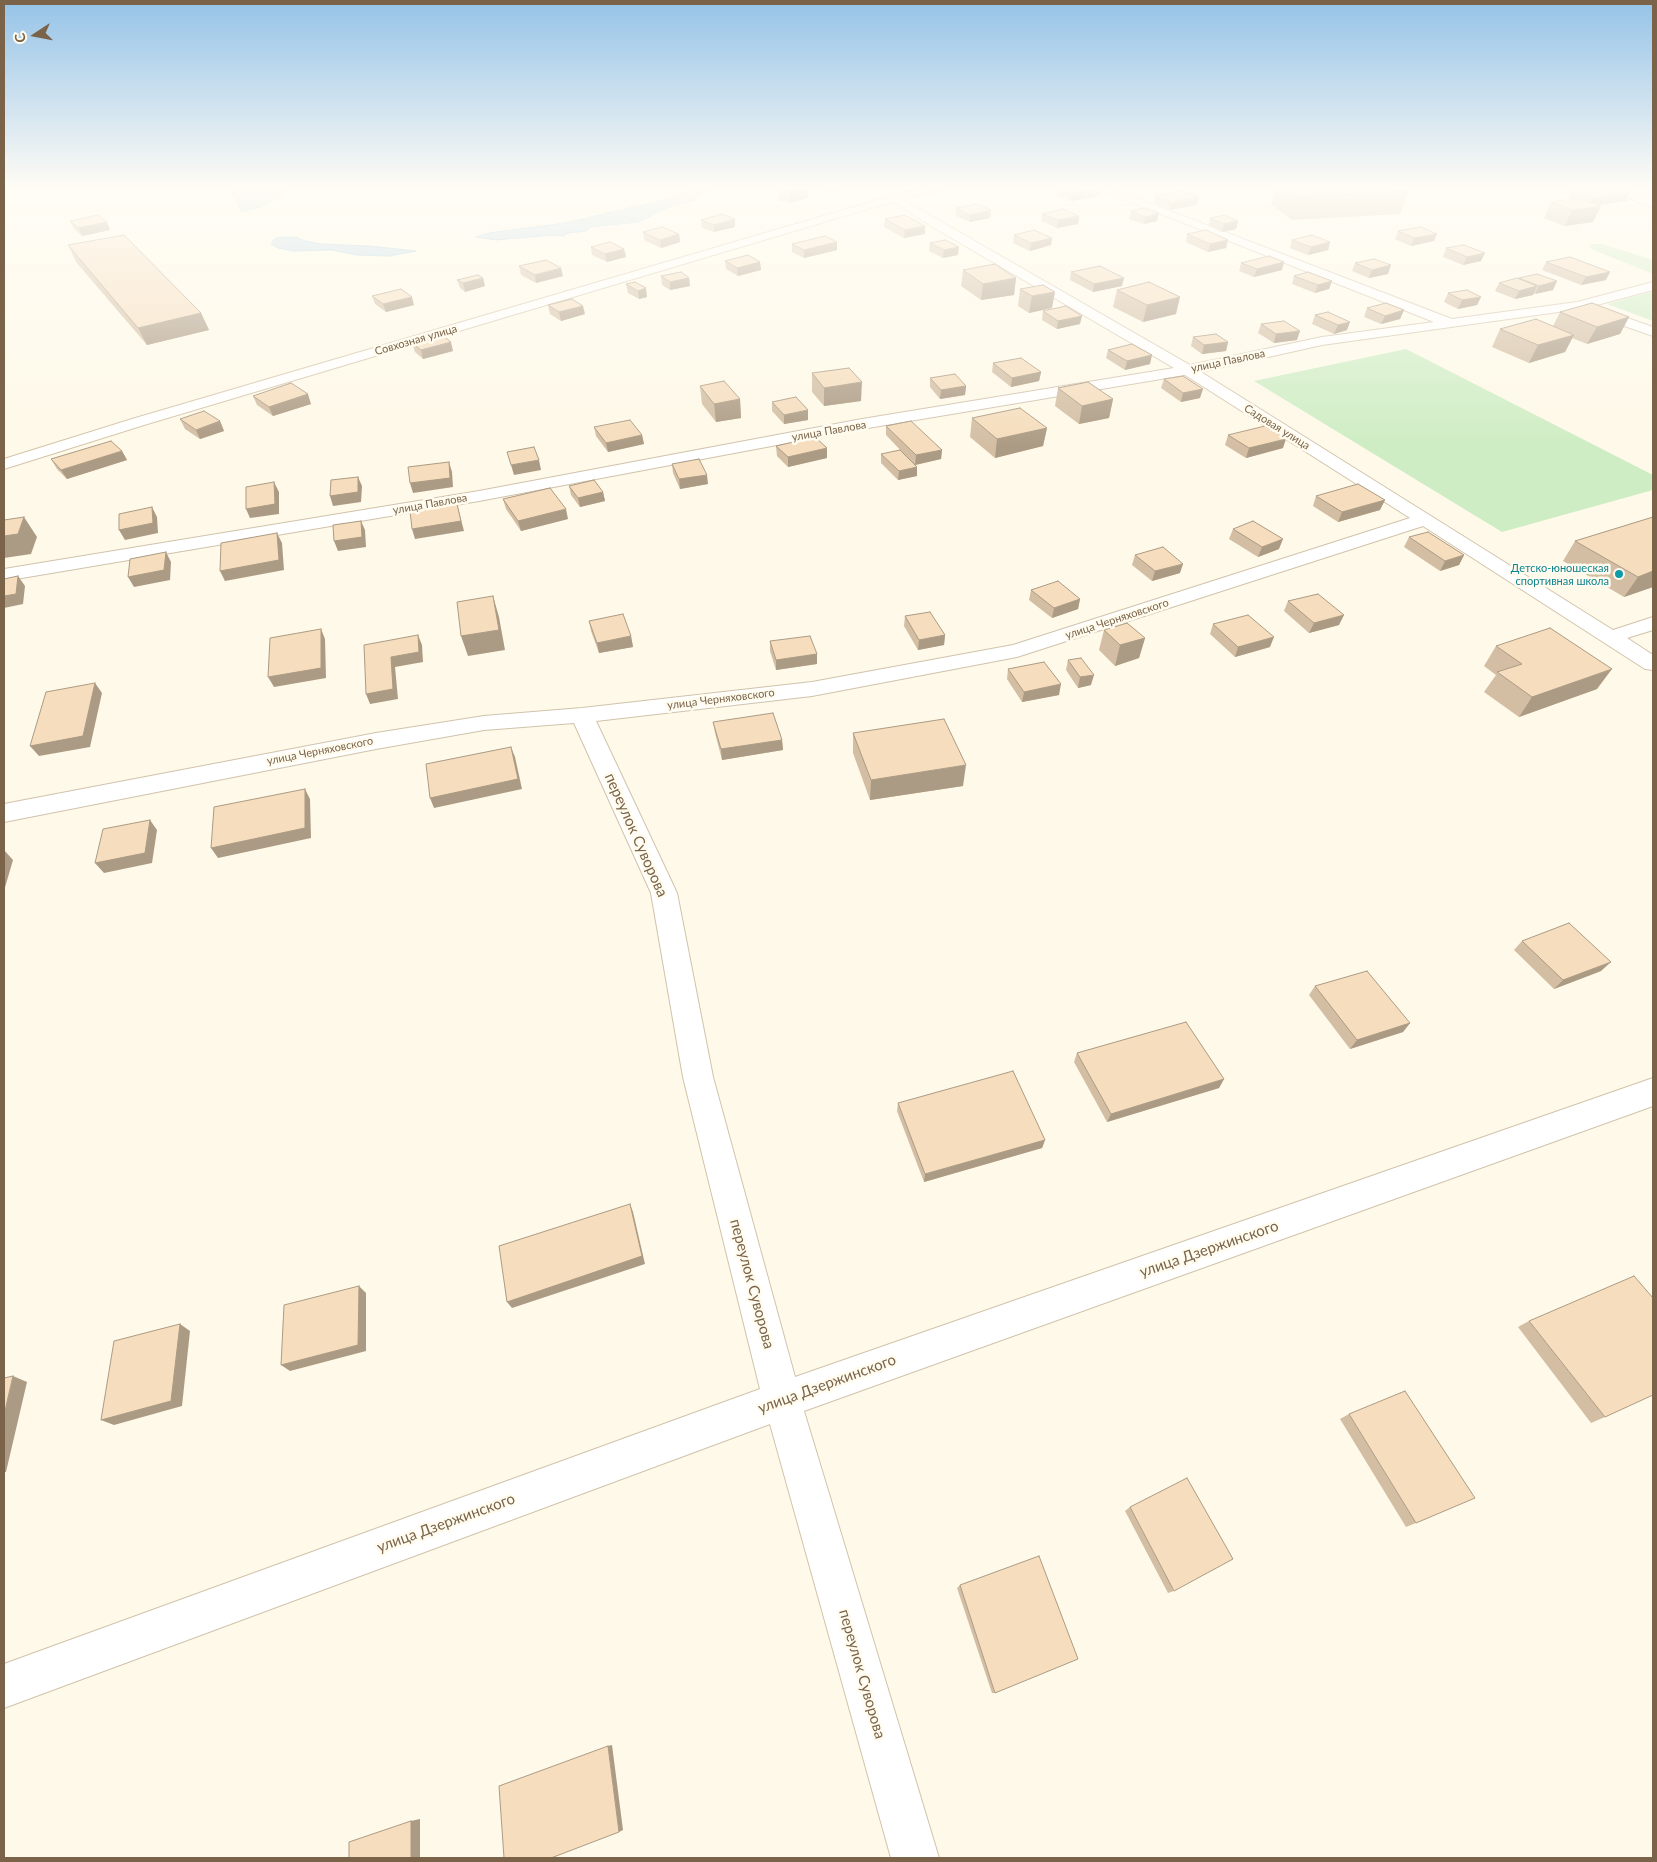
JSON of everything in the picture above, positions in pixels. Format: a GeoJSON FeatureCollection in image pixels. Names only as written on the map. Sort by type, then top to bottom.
{"type":"FeatureCollection","features":[{"type":"Feature","properties":{"kind":"street","name":"Совхозная улица"},"geometry":{"type":"LineString","coordinates":[[4,464],[138,422],[643,273]]}},
{"type":"Feature","properties":{"kind":"street","name":"Садовая улица"},"geometry":{"type":"LineString","coordinates":[[1020,273],[1188,370],[1653,664]]}},
{"type":"Feature","properties":{"kind":"street"},"geometry":{"type":"LineString","coordinates":[[1321,273],[1451,323]]}},
{"type":"Feature","properties":{"kind":"street","name":"улица Павлова"},"geometry":{"type":"LineString","coordinates":[[4,575],[478,496],[862,424],[1188,370],[1322,341],[1578,306],[1653,286]]}},
{"type":"Feature","properties":{"kind":"street"},"geometry":{"type":"LineString","coordinates":[[1578,306],[1653,332]]}},
{"type":"Feature","properties":{"kind":"street","name":"улица Черняховского"},"geometry":{"type":"LineString","coordinates":[[4,813],[376,740],[484,723],[582,715],[812,689],[1017,651],[1424,520]]}},
{"type":"Feature","properties":{"kind":"street"},"geometry":{"type":"LineString","coordinates":[[1610,637],[1653,623]]}},
{"type":"Feature","properties":{"kind":"street","name":"переулок Суворова"},"geometry":{"type":"LineString","coordinates":[[582,715],[664,893],[698,1077],[782,1400],[915,1858]]}},
{"type":"Feature","properties":{"kind":"street","name":"улица Дзержинского"},"geometry":{"type":"LineString","coordinates":[[4,1686],[782,1400],[1653,1092]]}},
{"type":"Feature","properties":{"kind":"green space"},"geometry":{"type":"Polygon","coordinates":[[[1651,292],[1653,292],[1653,321],[1607,304],[1651,292]]]}},
{"type":"Feature","properties":{"kind":"green space"},"geometry":{"type":"Polygon","coordinates":[[[1406,349],[1653,475],[1653,490],[1502,532],[1254,381],[1406,349]]]}},
{"type":"Feature","properties":{"kind":"building"},"geometry":{"type":"Polygon","coordinates":[[[92,273],[161,273],[201,313],[138,328],[92,273]]]}},
{"type":"Feature","properties":{"kind":"building"},"geometry":{"type":"Polygon","coordinates":[[[682,273],[689,278],[670,282],[661,276],[682,273]]]}},
{"type":"Feature","properties":{"kind":"building"},"geometry":{"type":"Polygon","coordinates":[[[967,273],[1008,273],[1016,278],[983,284],[967,273]]]}},
{"type":"Feature","properties":{"kind":"building"},"geometry":{"type":"Polygon","coordinates":[[[1073,273],[1114,273],[1124,278],[1094,284],[1073,273]]]}},
{"type":"Feature","properties":{"kind":"building"},"geometry":{"type":"Polygon","coordinates":[[[1310,273],[1332,281],[1318,285],[1294,276],[1310,273]]]}},
{"type":"Feature","properties":{"kind":"building"},"geometry":{"type":"Polygon","coordinates":[[[1575,273],[1606,273],[1586,277],[1575,273]]]}},
{"type":"Feature","properties":{"kind":"building"},"geometry":{"type":"Polygon","coordinates":[[[1537,274],[1557,281],[1539,286],[1519,278],[1537,274]]]}},
{"type":"Feature","properties":{"kind":"building"},"geometry":{"type":"Polygon","coordinates":[[[478,275],[483,278],[463,283],[457,280],[478,275]]]}},
{"type":"Feature","properties":{"kind":"building"},"geometry":{"type":"Polygon","coordinates":[[[1517,278],[1537,286],[1519,291],[1499,283],[1517,278]]]}},
{"type":"Feature","properties":{"kind":"building"},"geometry":{"type":"Polygon","coordinates":[[[635,282],[646,288],[638,291],[626,284],[635,282]]]}},
{"type":"Feature","properties":{"kind":"building"},"geometry":{"type":"Polygon","coordinates":[[[1149,282],[1180,297],[1147,305],[1117,290],[1149,282]]]}},
{"type":"Feature","properties":{"kind":"building"},"geometry":{"type":"Polygon","coordinates":[[[1043,285],[1055,292],[1032,296],[1020,289],[1043,285]]]}},
{"type":"Feature","properties":{"kind":"building"},"geometry":{"type":"Polygon","coordinates":[[[401,289],[412,297],[383,304],[372,296],[401,289]]]}},
{"type":"Feature","properties":{"kind":"building"},"geometry":{"type":"Polygon","coordinates":[[[1467,290],[1481,297],[1462,300],[1448,293],[1467,290]]]}},
{"type":"Feature","properties":{"kind":"building"},"geometry":{"type":"Polygon","coordinates":[[[572,299],[583,306],[559,312],[548,305],[572,299]]]}},
{"type":"Feature","properties":{"kind":"building"},"geometry":{"type":"Polygon","coordinates":[[[1386,303],[1404,310],[1385,316],[1367,308],[1386,303]]]}},
{"type":"Feature","properties":{"kind":"building"},"geometry":{"type":"Polygon","coordinates":[[[1592,303],[1629,317],[1597,327],[1560,312],[1592,303]]]}},
{"type":"Feature","properties":{"kind":"building"},"geometry":{"type":"Polygon","coordinates":[[[1066,306],[1082,316],[1058,321],[1043,311],[1066,306]]]}},
{"type":"Feature","properties":{"kind":"building"},"geometry":{"type":"Polygon","coordinates":[[[1328,312],[1350,322],[1338,325],[1315,315],[1328,312]]]}},
{"type":"Feature","properties":{"kind":"building"},"geometry":{"type":"Polygon","coordinates":[[[1536,319],[1574,335],[1538,345],[1500,329],[1536,319]]]}},
{"type":"Feature","properties":{"kind":"building"},"geometry":{"type":"Polygon","coordinates":[[[1284,321],[1300,331],[1276,334],[1261,324],[1284,321]]]}},
{"type":"Feature","properties":{"kind":"building"},"geometry":{"type":"Polygon","coordinates":[[[1216,334],[1228,342],[1204,345],[1193,337],[1216,334]]]}},
{"type":"Feature","properties":{"kind":"building"},"geometry":{"type":"Polygon","coordinates":[[[442,335],[451,342],[421,350],[412,343],[442,335]]]}},
{"type":"Feature","properties":{"kind":"building"},"geometry":{"type":"Polygon","coordinates":[[[1132,344],[1152,355],[1127,361],[1108,350],[1132,344]]]}},
{"type":"Feature","properties":{"kind":"building"},"geometry":{"type":"Polygon","coordinates":[[[1021,358],[1041,372],[1012,378],[993,363],[1021,358]]]}},
{"type":"Feature","properties":{"kind":"building"},"geometry":{"type":"Polygon","coordinates":[[[849,368],[862,382],[824,388],[812,373],[849,368]]]}},
{"type":"Feature","properties":{"kind":"building"},"geometry":{"type":"Polygon","coordinates":[[[955,374],[966,386],[941,390],[930,378],[955,374]]]}},
{"type":"Feature","properties":{"kind":"building"},"geometry":{"type":"Polygon","coordinates":[[[1183,376],[1203,389],[1183,393],[1164,379],[1183,376]]]}},
{"type":"Feature","properties":{"kind":"building"},"geometry":{"type":"Polygon","coordinates":[[[724,381],[740,399],[714,404],[700,386],[724,381]]]}},
{"type":"Feature","properties":{"kind":"building"},"geometry":{"type":"Polygon","coordinates":[[[1088,382],[1113,399],[1082,406],[1058,388],[1088,382]]]}},
{"type":"Feature","properties":{"kind":"building"},"geometry":{"type":"Polygon","coordinates":[[[291,383],[308,394],[269,407],[253,396],[291,383]]]}},
{"type":"Feature","properties":{"kind":"building"},"geometry":{"type":"Polygon","coordinates":[[[796,397],[808,410],[784,415],[772,402],[796,397]]]}},
{"type":"Feature","properties":{"kind":"building"},"geometry":{"type":"Polygon","coordinates":[[[1020,408],[1047,428],[997,439],[972,418],[1020,408]]]}},
{"type":"Feature","properties":{"kind":"building"},"geometry":{"type":"Polygon","coordinates":[[[204,411],[220,421],[196,430],[180,419],[204,411]]]}},
{"type":"Feature","properties":{"kind":"building"},"geometry":{"type":"Polygon","coordinates":[[[630,420],[642,435],[606,443],[594,427],[630,420]]]}},
{"type":"Feature","properties":{"kind":"building"},"geometry":{"type":"Polygon","coordinates":[[[911,421],[942,450],[916,455],[886,426],[911,421]]]}},
{"type":"Feature","properties":{"kind":"building"},"geometry":{"type":"Polygon","coordinates":[[[1265,426],[1286,439],[1249,448],[1228,435],[1265,426]]]}},
{"type":"Feature","properties":{"kind":"building"},"geometry":{"type":"Polygon","coordinates":[[[815,437],[827,448],[788,457],[776,446],[815,437]]]}},
{"type":"Feature","properties":{"kind":"building"},"geometry":{"type":"Polygon","coordinates":[[[111,441],[122,451],[61,470],[51,459],[111,441]]]}},
{"type":"Feature","properties":{"kind":"building"},"geometry":{"type":"Polygon","coordinates":[[[534,447],[539,460],[511,465],[507,452],[534,447]]]}},
{"type":"Feature","properties":{"kind":"building"},"geometry":{"type":"Polygon","coordinates":[[[900,450],[917,467],[899,471],[881,454],[900,450]]]}},
{"type":"Feature","properties":{"kind":"building"},"geometry":{"type":"Polygon","coordinates":[[[699,459],[707,475],[679,479],[672,464],[699,459]]]}},
{"type":"Feature","properties":{"kind":"building"},"geometry":{"type":"Polygon","coordinates":[[[449,462],[450,478],[410,483],[408,467],[449,462]]]}},
{"type":"Feature","properties":{"kind":"building"},"geometry":{"type":"Polygon","coordinates":[[[358,477],[358,492],[330,496],[331,480],[358,477]]]}},
{"type":"Feature","properties":{"kind":"building"},"geometry":{"type":"Polygon","coordinates":[[[594,480],[603,492],[578,498],[569,486],[594,480]]]}},
{"type":"Feature","properties":{"kind":"building"},"geometry":{"type":"Polygon","coordinates":[[[274,482],[275,504],[246,509],[246,487],[274,482]]]}},
{"type":"Feature","properties":{"kind":"building"},"geometry":{"type":"Polygon","coordinates":[[[1358,484],[1385,500],[1342,512],[1316,496],[1358,484]]]}},
{"type":"Feature","properties":{"kind":"building"},"geometry":{"type":"Polygon","coordinates":[[[550,488],[566,509],[518,521],[503,499],[550,488]]]}},
{"type":"Feature","properties":{"kind":"building"},"geometry":{"type":"Polygon","coordinates":[[[457,504],[461,521],[412,529],[410,511],[457,504]]]}},
{"type":"Feature","properties":{"kind":"building"},"geometry":{"type":"Polygon","coordinates":[[[152,507],[153,523],[119,530],[119,514],[152,507]]]}},
{"type":"Feature","properties":{"kind":"building"},"geometry":{"type":"Polygon","coordinates":[[[24,517],[18,534],[4,536],[4,520],[24,517]]]}},
{"type":"Feature","properties":{"kind":"building"},"geometry":{"type":"Polygon","coordinates":[[[1653,517],[1653,571],[1638,577],[1575,541],[1653,517]]]}},
{"type":"Feature","properties":{"kind":"building"},"geometry":{"type":"Polygon","coordinates":[[[361,521],[362,537],[334,541],[333,525],[361,521]]]}},
{"type":"Feature","properties":{"kind":"building"},"geometry":{"type":"Polygon","coordinates":[[[1253,521],[1283,539],[1262,547],[1233,529],[1253,521]]]}},
{"type":"Feature","properties":{"kind":"building"},"geometry":{"type":"Polygon","coordinates":[[[1428,532],[1464,555],[1445,561],[1409,537],[1428,532]]]}},
{"type":"Feature","properties":{"kind":"building"},"geometry":{"type":"Polygon","coordinates":[[[277,533],[279,560],[220,571],[221,543],[277,533]]]}},
{"type":"Feature","properties":{"kind":"building"},"geometry":{"type":"Polygon","coordinates":[[[1163,547],[1183,564],[1155,571],[1135,555],[1163,547]]]}},
{"type":"Feature","properties":{"kind":"building"},"geometry":{"type":"Polygon","coordinates":[[[166,552],[164,570],[128,577],[130,559],[166,552]]]}},
{"type":"Feature","properties":{"kind":"building"},"geometry":{"type":"Polygon","coordinates":[[[18,576],[16,594],[4,596],[4,579],[18,576]]]}},
{"type":"Feature","properties":{"kind":"building"},"geometry":{"type":"Polygon","coordinates":[[[1058,581],[1080,599],[1054,608],[1031,590],[1058,581]]]}},
{"type":"Feature","properties":{"kind":"building"},"geometry":{"type":"Polygon","coordinates":[[[1318,594],[1344,615],[1314,623],[1288,601],[1318,594]]]}},
{"type":"Feature","properties":{"kind":"building"},"geometry":{"type":"Polygon","coordinates":[[[493,596],[499,630],[461,636],[457,602],[493,596]]]}},
{"type":"Feature","properties":{"kind":"building"},"geometry":{"type":"Polygon","coordinates":[[[930,612],[945,635],[919,640],[905,616],[930,612]]]}},
{"type":"Feature","properties":{"kind":"building"},"geometry":{"type":"Polygon","coordinates":[[[623,614],[631,636],[597,643],[589,621],[623,614]]]}},
{"type":"Feature","properties":{"kind":"building"},"geometry":{"type":"Polygon","coordinates":[[[1248,615],[1274,637],[1238,647],[1213,624],[1248,615]]]}},
{"type":"Feature","properties":{"kind":"building"},"geometry":{"type":"Polygon","coordinates":[[[1127,623],[1145,638],[1120,645],[1104,630],[1127,623]]]}},
{"type":"Feature","properties":{"kind":"building"},"geometry":{"type":"Polygon","coordinates":[[[1550,628],[1612,669],[1532,697],[1497,672],[1522,664],[1496,646],[1550,628]]]}},
{"type":"Feature","properties":{"kind":"building"},"geometry":{"type":"Polygon","coordinates":[[[321,629],[321,668],[268,677],[270,638],[321,629]]]}},
{"type":"Feature","properties":{"kind":"building"},"geometry":{"type":"Polygon","coordinates":[[[418,635],[419,652],[391,657],[393,689],[366,694],[364,645],[418,635]]]}},
{"type":"Feature","properties":{"kind":"building"},"geometry":{"type":"Polygon","coordinates":[[[810,636],[817,654],[776,660],[770,641],[810,636]]]}},
{"type":"Feature","properties":{"kind":"building"},"geometry":{"type":"Polygon","coordinates":[[[1081,658],[1094,675],[1080,677],[1068,660],[1081,658]]]}},
{"type":"Feature","properties":{"kind":"building"},"geometry":{"type":"Polygon","coordinates":[[[1044,662],[1061,684],[1024,692],[1008,669],[1044,662]]]}},
{"type":"Feature","properties":{"kind":"building"},"geometry":{"type":"Polygon","coordinates":[[[95,683],[83,736],[30,746],[46,692],[95,683]]]}},
{"type":"Feature","properties":{"kind":"building"},"geometry":{"type":"Polygon","coordinates":[[[773,713],[782,740],[721,749],[713,722],[773,713]]]}},
{"type":"Feature","properties":{"kind":"building"},"geometry":{"type":"Polygon","coordinates":[[[944,719],[966,765],[871,780],[853,733],[944,719]]]}},
{"type":"Feature","properties":{"kind":"building"},"geometry":{"type":"Polygon","coordinates":[[[511,747],[518,779],[430,798],[426,764],[511,747]]]}},
{"type":"Feature","properties":{"kind":"building"},"geometry":{"type":"Polygon","coordinates":[[[305,789],[305,828],[211,848],[214,807],[305,789]]]}},
{"type":"Feature","properties":{"kind":"building"},"geometry":{"type":"Polygon","coordinates":[[[150,820],[145,853],[95,863],[103,829],[150,820]]]}},
{"type":"Feature","properties":{"kind":"building"},"geometry":{"type":"Polygon","coordinates":[[[1569,923],[1611,962],[1563,980],[1522,941],[1569,923]]]}},
{"type":"Feature","properties":{"kind":"building"},"geometry":{"type":"Polygon","coordinates":[[[1367,971],[1410,1023],[1357,1040],[1315,986],[1367,971]]]}},
{"type":"Feature","properties":{"kind":"building"},"geometry":{"type":"Polygon","coordinates":[[[1186,1022],[1224,1079],[1111,1114],[1077,1053],[1186,1022]]]}},
{"type":"Feature","properties":{"kind":"building"},"geometry":{"type":"Polygon","coordinates":[[[1013,1071],[1045,1140],[925,1174],[898,1103],[1013,1071]]]}},
{"type":"Feature","properties":{"kind":"building"},"geometry":{"type":"Polygon","coordinates":[[[630,1204],[642,1256],[507,1302],[499,1246],[630,1204]]]}},
{"type":"Feature","properties":{"kind":"building"},"geometry":{"type":"Polygon","coordinates":[[[1634,1276],[1653,1298],[1653,1395],[1605,1417],[1529,1321],[1634,1276]]]}},
{"type":"Feature","properties":{"kind":"building"},"geometry":{"type":"Polygon","coordinates":[[[359,1286],[358,1345],[281,1365],[284,1305],[359,1286]]]}},
{"type":"Feature","properties":{"kind":"building"},"geometry":{"type":"Polygon","coordinates":[[[180,1324],[171,1401],[101,1420],[114,1341],[180,1324]]]}},
{"type":"Feature","properties":{"kind":"building"},"geometry":{"type":"Polygon","coordinates":[[[13,1376],[4,1415],[4,1378],[13,1376]]]}},
{"type":"Feature","properties":{"kind":"building"},"geometry":{"type":"Polygon","coordinates":[[[1405,1391],[1475,1498],[1416,1523],[1349,1414],[1405,1391]]]}},
{"type":"Feature","properties":{"kind":"building"},"geometry":{"type":"Polygon","coordinates":[[[1187,1478],[1233,1559],[1174,1591],[1130,1507],[1187,1478]]]}},
{"type":"Feature","properties":{"kind":"building"},"geometry":{"type":"Polygon","coordinates":[[[1039,1556],[1078,1659],[995,1693],[960,1585],[1039,1556]]]}},
{"type":"Feature","properties":{"kind":"building"},"geometry":{"type":"Polygon","coordinates":[[[608,1746],[619,1832],[551,1858],[504,1858],[499,1786],[608,1746]]]}},
{"type":"Feature","properties":{"kind":"building"},"geometry":{"type":"Polygon","coordinates":[[[411,1821],[411,1858],[349,1858],[349,1842],[411,1821]]]}},
{"type":"Feature","properties":{"kind":"place","name":"Детско-юношеская спортивная школа"},"geometry":{"type":"Point","coordinates":[1619,574]}}]}
